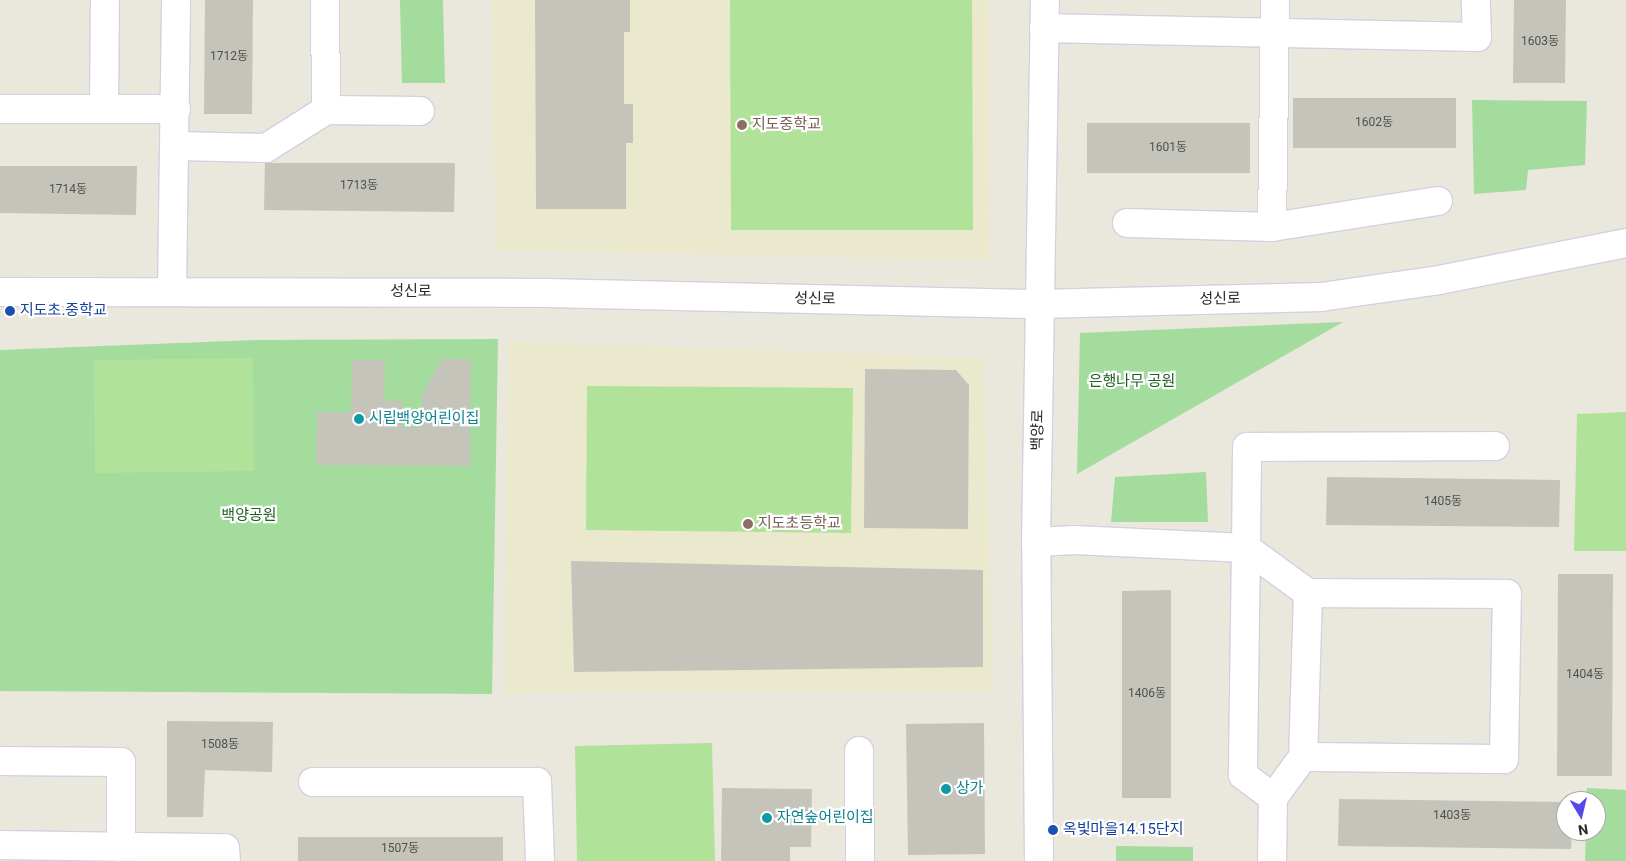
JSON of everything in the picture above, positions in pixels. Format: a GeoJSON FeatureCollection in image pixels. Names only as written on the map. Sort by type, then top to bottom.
{"type":"FeatureCollection","features":[{"type":"Feature","properties":{"kind":"street"},"geometry":{"type":"LineString","coordinates":[[104,109],[105,0]]}},
{"type":"Feature","properties":{"kind":"street"},"geometry":{"type":"LineString","coordinates":[[172,291],[176,146],[176,0]]}},
{"type":"Feature","properties":{"kind":"street"},"geometry":{"type":"LineString","coordinates":[[325,0],[326,110]]}},
{"type":"Feature","properties":{"kind":"street","name":"백양로"},"geometry":{"type":"LineString","coordinates":[[1039,861],[1036,542],[1045,0]]}},
{"type":"Feature","properties":{"kind":"street"},"geometry":{"type":"LineString","coordinates":[[1272,227],[1275,0]]}},
{"type":"Feature","properties":{"kind":"street"},"geometry":{"type":"LineString","coordinates":[[1044,28],[1477,37],[1476,0]]}},
{"type":"Feature","properties":{"kind":"street"},"geometry":{"type":"LineString","coordinates":[[0,109],[176,109]]}},
{"type":"Feature","properties":{"kind":"street"},"geometry":{"type":"LineString","coordinates":[[176,146],[266,148],[326,110],[420,111]]}},
{"type":"Feature","properties":{"kind":"street"},"geometry":{"type":"LineString","coordinates":[[1128,223],[1272,227],[1438,201]]}},
{"type":"Feature","properties":{"kind":"street","name":"성신로"},"geometry":{"type":"LineString","coordinates":[[0,292],[547,293],[1039,304],[1321,297],[1439,280],[1626,243]]}},
{"type":"Feature","properties":{"kind":"street"},"geometry":{"type":"LineString","coordinates":[[1273,798],[1243,775],[1248,447],[1495,446]]}},
{"type":"Feature","properties":{"kind":"street"},"geometry":{"type":"LineString","coordinates":[[1036,542],[1074,540],[1246,548],[1308,593],[1507,594],[1504,759],[1303,757]]}},
{"type":"Feature","properties":{"kind":"street"},"geometry":{"type":"LineString","coordinates":[[1272,861],[1273,798],[1303,757],[1308,593]]}},
{"type":"Feature","properties":{"kind":"street"},"geometry":{"type":"LineString","coordinates":[[859,752],[860,861]]}},
{"type":"Feature","properties":{"kind":"street"},"geometry":{"type":"LineString","coordinates":[[0,761],[121,762],[121,847]]}},
{"type":"Feature","properties":{"kind":"street"},"geometry":{"type":"LineString","coordinates":[[312,782],[537,782],[540,861]]}},
{"type":"Feature","properties":{"kind":"street"},"geometry":{"type":"LineString","coordinates":[[0,845],[226,848],[226,861]]}},
{"type":"Feature","properties":{"kind":"shaded area","name":"지도중학교"},"geometry":{"type":"Polygon","coordinates":[[[491,0],[989,0],[990,260],[496,250],[491,0]]]}},
{"type":"Feature","properties":{"kind":"shaded area","name":"지도초등학교"},"geometry":{"type":"Polygon","coordinates":[[[508,341],[984,358],[993,690],[505,693],[508,341]]]}},
{"type":"Feature","properties":{"kind":"green space"},"geometry":{"type":"Polygon","coordinates":[[[400,0],[443,0],[445,83],[402,83],[400,0]]]}},
{"type":"Feature","properties":{"kind":"green space"},"geometry":{"type":"Polygon","coordinates":[[[730,0],[972,0],[973,230],[731,230],[730,0]]]}},
{"type":"Feature","properties":{"kind":"green space"},"geometry":{"type":"Polygon","coordinates":[[[1472,100],[1587,101],[1585,165],[1528,170],[1526,190],[1474,194],[1472,100]]]}},
{"type":"Feature","properties":{"kind":"green space","name":"은행나무 공원"},"geometry":{"type":"Polygon","coordinates":[[[1343,322],[1077,474],[1080,333],[1343,322]]]}},
{"type":"Feature","properties":{"kind":"green space","name":"백양공원"},"geometry":{"type":"Polygon","coordinates":[[[498,339],[492,694],[0,691],[0,350],[259,340],[498,339]]]}},
{"type":"Feature","properties":{"kind":"green space"},"geometry":{"type":"Polygon","coordinates":[[[253,358],[254,471],[95,473],[94,360],[253,358]]]}},
{"type":"Feature","properties":{"kind":"green space"},"geometry":{"type":"Polygon","coordinates":[[[587,386],[853,388],[851,533],[586,530],[587,386]]]}},
{"type":"Feature","properties":{"kind":"green space"},"geometry":{"type":"Polygon","coordinates":[[[1626,412],[1626,551],[1574,551],[1577,414],[1626,412]]]}},
{"type":"Feature","properties":{"kind":"green space"},"geometry":{"type":"Polygon","coordinates":[[[1206,472],[1208,522],[1111,522],[1115,477],[1206,472]]]}},
{"type":"Feature","properties":{"kind":"green space"},"geometry":{"type":"Polygon","coordinates":[[[712,743],[715,861],[577,861],[575,746],[712,743]]]}},
{"type":"Feature","properties":{"kind":"green space"},"geometry":{"type":"Polygon","coordinates":[[[1587,788],[1626,790],[1626,861],[1585,861],[1586,841],[1606,841],[1606,791],[1587,791],[1587,788]]]}},
{"type":"Feature","properties":{"kind":"green space"},"geometry":{"type":"Polygon","coordinates":[[[1116,846],[1193,847],[1193,861],[1116,861],[1116,846]]]}},
{"type":"Feature","properties":{"kind":"building"},"geometry":{"type":"Polygon","coordinates":[[[205,0],[253,0],[252,114],[204,114],[205,0]]]}},
{"type":"Feature","properties":{"kind":"building"},"geometry":{"type":"Polygon","coordinates":[[[535,0],[630,0],[630,32],[624,32],[624,104],[633,104],[633,143],[626,143],[626,209],[536,209],[535,0]]]}},
{"type":"Feature","properties":{"kind":"building"},"geometry":{"type":"Polygon","coordinates":[[[1514,0],[1566,0],[1565,83],[1513,83],[1514,0]]]}},
{"type":"Feature","properties":{"kind":"building"},"geometry":{"type":"Polygon","coordinates":[[[1293,98],[1456,98],[1456,148],[1293,148],[1293,98]]]}},
{"type":"Feature","properties":{"kind":"building"},"geometry":{"type":"Polygon","coordinates":[[[1087,123],[1250,123],[1250,173],[1087,173],[1087,123]]]}},
{"type":"Feature","properties":{"kind":"building"},"geometry":{"type":"Polygon","coordinates":[[[265,163],[455,163],[454,212],[264,210],[265,163]]]}},
{"type":"Feature","properties":{"kind":"building"},"geometry":{"type":"Polygon","coordinates":[[[0,166],[137,166],[136,215],[0,213],[0,166]]]}},
{"type":"Feature","properties":{"kind":"building","name":"시립백양어린이집"},"geometry":{"type":"Polygon","coordinates":[[[442,359],[471,359],[470,466],[316,465],[317,412],[351,412],[352,360],[385,360],[384,401],[402,401],[402,427],[422,427],[422,395],[442,359]]]}},
{"type":"Feature","properties":{"kind":"building"},"geometry":{"type":"Polygon","coordinates":[[[865,369],[956,370],[969,385],[968,529],[864,528],[865,369]]]}},
{"type":"Feature","properties":{"kind":"building"},"geometry":{"type":"Polygon","coordinates":[[[1327,477],[1560,480],[1559,527],[1326,525],[1327,477]]]}},
{"type":"Feature","properties":{"kind":"building"},"geometry":{"type":"Polygon","coordinates":[[[571,561],[983,570],[983,667],[574,672],[571,561]]]}},
{"type":"Feature","properties":{"kind":"building"},"geometry":{"type":"Polygon","coordinates":[[[1558,574],[1613,574],[1612,776],[1557,776],[1558,574]]]}},
{"type":"Feature","properties":{"kind":"building"},"geometry":{"type":"Polygon","coordinates":[[[1171,590],[1171,798],[1122,798],[1122,591],[1171,590]]]}},
{"type":"Feature","properties":{"kind":"building"},"geometry":{"type":"Polygon","coordinates":[[[167,721],[273,722],[272,772],[205,770],[203,817],[167,817],[167,721]]]}},
{"type":"Feature","properties":{"kind":"building","name":"상가"},"geometry":{"type":"Polygon","coordinates":[[[984,723],[985,854],[908,855],[906,724],[984,723]]]}},
{"type":"Feature","properties":{"kind":"building","name":"자연숲어린이집"},"geometry":{"type":"Polygon","coordinates":[[[722,788],[812,789],[811,847],[790,847],[790,861],[721,861],[722,788]]]}},
{"type":"Feature","properties":{"kind":"building"},"geometry":{"type":"Polygon","coordinates":[[[1339,799],[1556,802],[1556,841],[1571,841],[1571,849],[1338,846],[1339,799]]]}},
{"type":"Feature","properties":{"kind":"building"},"geometry":{"type":"Polygon","coordinates":[[[298,837],[503,837],[503,861],[298,861],[298,837]]]}},
{"type":"Feature","properties":{"kind":"place","name":"지도중학교"},"geometry":{"type":"Point","coordinates":[742,125]}},
{"type":"Feature","properties":{"kind":"place","name":"지도초.중학교"},"geometry":{"type":"Point","coordinates":[10,311]}},
{"type":"Feature","properties":{"kind":"place","name":"시립백양어린이집"},"geometry":{"type":"Point","coordinates":[359,419]}},
{"type":"Feature","properties":{"kind":"place","name":"지도초등학교"},"geometry":{"type":"Point","coordinates":[748,524]}},
{"type":"Feature","properties":{"kind":"place","name":"상가"},"geometry":{"type":"Point","coordinates":[946,789]}},
{"type":"Feature","properties":{"kind":"place","name":"자연숲어린이집"},"geometry":{"type":"Point","coordinates":[767,818]}},
{"type":"Feature","properties":{"kind":"place","name":"옥빛마을14.15단지"},"geometry":{"type":"Point","coordinates":[1053,830]}}]}
